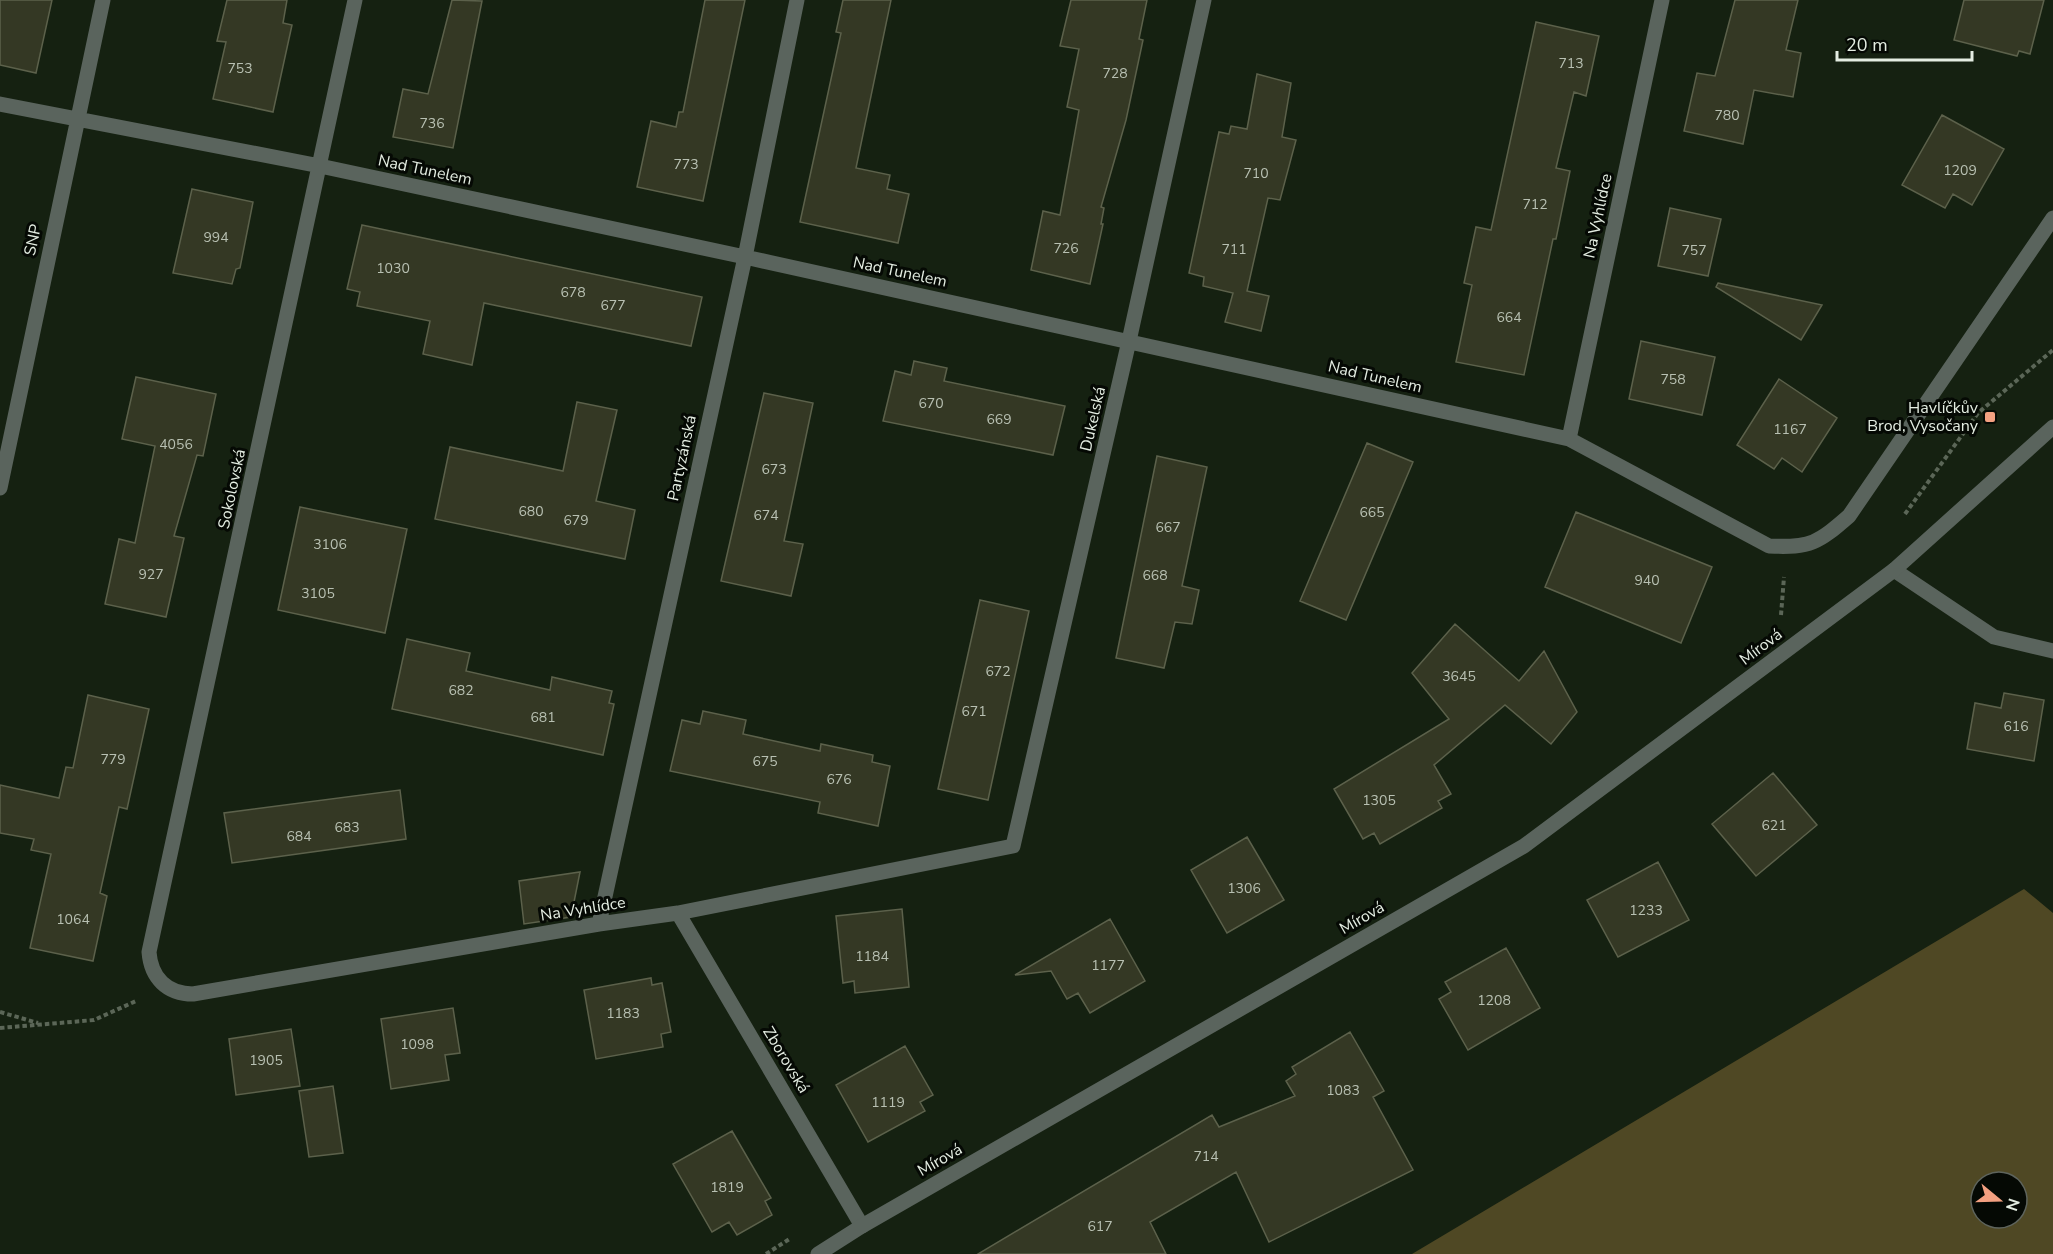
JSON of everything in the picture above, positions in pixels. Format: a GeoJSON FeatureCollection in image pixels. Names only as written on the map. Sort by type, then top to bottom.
{"type":"FeatureCollection","features":[{"type":"Feature","properties":{"kind":"street","name":"SNP"},"geometry":{"type":"LineString","coordinates":[[0,488],[3,457],[103,0]]}},
{"type":"Feature","properties":{"kind":"street","name":"Sokolovská"},"geometry":{"type":"LineString","coordinates":[[160,982],[152,969],[149,952],[355,0]]}},
{"type":"Feature","properties":{"kind":"street","name":"Partyzánská"},"geometry":{"type":"LineString","coordinates":[[599,924],[745,256],[797,0]]}},
{"type":"Feature","properties":{"kind":"street","name":"Dukelská"},"geometry":{"type":"LineString","coordinates":[[1013,846],[1129,341],[1204,0]]}},
{"type":"Feature","properties":{"kind":"street","name":"Na Vyhlídce"},"geometry":{"type":"LineString","coordinates":[[1569,439],[1662,0]]}},
{"type":"Feature","properties":{"kind":"street","name":"Nad Tunelem"},"geometry":{"type":"LineString","coordinates":[[0,104],[320,166],[745,256],[1569,439],[1769,546],[1786,547]]}},
{"type":"Feature","properties":{"kind":"street"},"geometry":{"type":"LineString","coordinates":[[1786,547],[1801,547],[1818,539],[1849,516],[2053,218]]}},
{"type":"Feature","properties":{"kind":"street","name":"Mírová"},"geometry":{"type":"LineString","coordinates":[[818,1254],[862,1226],[1524,846],[1894,570],[2053,427]]}},
{"type":"Feature","properties":{"kind":"street"},"geometry":{"type":"LineString","coordinates":[[1894,570],[1994,637],[2053,651]]}},
{"type":"Feature","properties":{"kind":"street","name":"Na Vyhlídce"},"geometry":{"type":"LineString","coordinates":[[160,982],[175,992],[193,994],[599,924],[678,913],[1013,846]]}},
{"type":"Feature","properties":{"kind":"street","name":"Zborovská"},"geometry":{"type":"LineString","coordinates":[[678,913],[862,1226]]}},
{"type":"Feature","properties":{"kind":"path"},"geometry":{"type":"LineString","coordinates":[[1904,517],[1978,413],[2053,350]]}},
{"type":"Feature","properties":{"kind":"path"},"geometry":{"type":"LineString","coordinates":[[1786,547],[1781,623],[1789,617]]}},
{"type":"Feature","properties":{"kind":"path"},"geometry":{"type":"LineString","coordinates":[[0,1028],[94,1020],[129,1006],[160,982]]}},
{"type":"Feature","properties":{"kind":"path"},"geometry":{"type":"LineString","coordinates":[[0,1012],[42,1024]]}},
{"type":"Feature","properties":{"kind":"shaded area"},"geometry":{"type":"Polygon","coordinates":[[[2024,889],[2053,913],[2053,1254],[1412,1254],[2024,889]]]}},
{"type":"Feature","properties":{"kind":"building"},"geometry":{"type":"Polygon","coordinates":[[[0,0],[52,0],[36,73],[0,65],[0,0]]]}},
{"type":"Feature","properties":{"kind":"building"},"geometry":{"type":"Polygon","coordinates":[[[227,0],[287,0],[283,23],[292,25],[273,112],[213,99],[226,42],[217,41],[227,0]]]}},
{"type":"Feature","properties":{"kind":"building"},"geometry":{"type":"Polygon","coordinates":[[[452,0],[482,1],[453,148],[393,137],[403,89],[428,94],[452,0]]]}},
{"type":"Feature","properties":{"kind":"building"},"geometry":{"type":"Polygon","coordinates":[[[705,0],[745,0],[703,201],[637,187],[651,121],[676,127],[679,112],[683,112],[705,0]]]}},
{"type":"Feature","properties":{"kind":"building"},"geometry":{"type":"Polygon","coordinates":[[[843,0],[891,0],[856,168],[890,175],[887,189],[909,194],[898,243],[800,222],[841,33],[836,32],[843,0]]]}},
{"type":"Feature","properties":{"kind":"building"},"geometry":{"type":"Polygon","coordinates":[[[1071,0],[1147,0],[1139,39],[1143,40],[1126,120],[1101,207],[1104,208],[1101,224],[1103,224],[1090,284],[1031,270],[1043,211],[1060,215],[1079,110],[1067,107],[1079,49],[1060,46],[1071,0]]]}},
{"type":"Feature","properties":{"kind":"building"},"geometry":{"type":"Polygon","coordinates":[[[1735,0],[1798,0],[1786,50],[1801,53],[1793,97],[1754,90],[1743,144],[1684,131],[1697,73],[1715,76],[1735,0]]]}},
{"type":"Feature","properties":{"kind":"building"},"geometry":{"type":"Polygon","coordinates":[[[1964,0],[2044,0],[2030,54],[2019,51],[2017,56],[1954,40],[1964,0]]]}},
{"type":"Feature","properties":{"kind":"building"},"geometry":{"type":"Polygon","coordinates":[[[1536,22],[1599,36],[1586,96],[1574,92],[1556,168],[1570,171],[1524,375],[1456,362],[1472,285],[1464,283],[1476,227],[1491,230],[1536,22]]]}},
{"type":"Feature","properties":{"kind":"building"},"geometry":{"type":"Polygon","coordinates":[[[1257,74],[1291,83],[1282,137],[1296,140],[1280,200],[1268,198],[1247,291],[1269,296],[1261,331],[1225,322],[1233,293],[1203,286],[1204,277],[1189,273],[1219,132],[1229,134],[1231,126],[1247,129],[1257,74]]]}},
{"type":"Feature","properties":{"kind":"building"},"geometry":{"type":"Polygon","coordinates":[[[1942,115],[2004,149],[1972,205],[1953,194],[1945,208],[1902,185],[1942,115]]]}},
{"type":"Feature","properties":{"kind":"building"},"geometry":{"type":"Polygon","coordinates":[[[192,189],[253,202],[240,268],[236,269],[232,284],[173,273],[192,189]]]}},
{"type":"Feature","properties":{"kind":"building"},"geometry":{"type":"Polygon","coordinates":[[[1670,208],[1721,219],[1708,276],[1658,266],[1670,208]]]}},
{"type":"Feature","properties":{"kind":"building"},"geometry":{"type":"Polygon","coordinates":[[[362,225],[702,297],[691,346],[484,303],[472,365],[423,354],[430,321],[357,306],[360,292],[347,289],[362,225]]]}},
{"type":"Feature","properties":{"kind":"building"},"geometry":{"type":"Polygon","coordinates":[[[1718,283],[1822,305],[1801,340],[1716,287],[1718,283]]]}},
{"type":"Feature","properties":{"kind":"building"},"geometry":{"type":"Polygon","coordinates":[[[1641,341],[1715,357],[1702,415],[1629,399],[1641,341]]]}},
{"type":"Feature","properties":{"kind":"building"},"geometry":{"type":"Polygon","coordinates":[[[914,361],[947,368],[944,381],[1065,406],[1053,455],[883,421],[895,371],[911,375],[914,361]]]}},
{"type":"Feature","properties":{"kind":"building"},"geometry":{"type":"Polygon","coordinates":[[[136,377],[216,394],[203,456],[197,455],[174,536],[184,538],[166,617],[105,604],[119,539],[135,543],[155,446],[122,439],[136,377]]]}},
{"type":"Feature","properties":{"kind":"building"},"geometry":{"type":"Polygon","coordinates":[[[1779,379],[1837,418],[1802,472],[1782,458],[1774,469],[1737,445],[1779,379]]]}},
{"type":"Feature","properties":{"kind":"building"},"geometry":{"type":"Polygon","coordinates":[[[764,393],[813,403],[784,541],[803,544],[791,596],[721,581],[764,393]]]}},
{"type":"Feature","properties":{"kind":"building"},"geometry":{"type":"Polygon","coordinates":[[[577,402],[617,410],[596,501],[635,510],[625,559],[435,519],[450,447],[563,471],[577,402]]]}},
{"type":"Feature","properties":{"kind":"building"},"geometry":{"type":"Polygon","coordinates":[[[1367,443],[1413,462],[1346,620],[1300,601],[1367,443]]]}},
{"type":"Feature","properties":{"kind":"building"},"geometry":{"type":"Polygon","coordinates":[[[1157,456],[1207,467],[1182,586],[1199,590],[1192,624],[1175,622],[1164,668],[1116,658],[1157,456]]]}},
{"type":"Feature","properties":{"kind":"building"},"geometry":{"type":"Polygon","coordinates":[[[300,507],[407,529],[385,633],[278,610],[300,507]]]}},
{"type":"Feature","properties":{"kind":"building"},"geometry":{"type":"Polygon","coordinates":[[[1576,512],[1712,567],[1681,643],[1545,587],[1576,512]]]}},
{"type":"Feature","properties":{"kind":"building"},"geometry":{"type":"Polygon","coordinates":[[[980,600],[1029,611],[988,800],[938,789],[980,600]]]}},
{"type":"Feature","properties":{"kind":"building"},"geometry":{"type":"Polygon","coordinates":[[[1455,624],[1519,681],[1544,651],[1577,712],[1551,744],[1505,705],[1434,765],[1451,794],[1438,801],[1442,808],[1380,844],[1374,833],[1363,839],[1334,789],[1449,719],[1412,673],[1455,624]]]}},
{"type":"Feature","properties":{"kind":"building"},"geometry":{"type":"Polygon","coordinates":[[[407,639],[470,653],[466,671],[550,690],[552,677],[612,691],[609,703],[614,704],[603,755],[392,709],[407,639]]]}},
{"type":"Feature","properties":{"kind":"building"},"geometry":{"type":"Polygon","coordinates":[[[2004,693],[2044,700],[2034,761],[1967,749],[1975,703],[2001,708],[2004,693]]]}},
{"type":"Feature","properties":{"kind":"building"},"geometry":{"type":"Polygon","coordinates":[[[88,695],[149,709],[127,809],[119,807],[100,893],[107,896],[93,961],[30,948],[51,854],[31,850],[34,839],[0,833],[0,785],[59,798],[66,767],[73,768],[88,695]]]}},
{"type":"Feature","properties":{"kind":"building"},"geometry":{"type":"Polygon","coordinates":[[[703,711],[746,720],[743,734],[820,751],[821,744],[873,755],[872,762],[890,766],[878,826],[818,813],[820,802],[670,771],[682,720],[700,724],[703,711]]]}},
{"type":"Feature","properties":{"kind":"building"},"geometry":{"type":"Polygon","coordinates":[[[1773,773],[1817,825],[1756,876],[1712,824],[1773,773]]]}},
{"type":"Feature","properties":{"kind":"building"},"geometry":{"type":"Polygon","coordinates":[[[400,790],[406,839],[232,863],[224,813],[400,790]]]}},
{"type":"Feature","properties":{"kind":"building"},"geometry":{"type":"Polygon","coordinates":[[[1247,837],[1284,900],[1227,933],[1191,870],[1247,837]]]}},
{"type":"Feature","properties":{"kind":"building"},"geometry":{"type":"Polygon","coordinates":[[[1658,862],[1689,920],[1618,957],[1587,900],[1658,862]]]}},
{"type":"Feature","properties":{"kind":"building"},"geometry":{"type":"Polygon","coordinates":[[[580,872],[571,917],[524,924],[519,881],[580,872]]]}},
{"type":"Feature","properties":{"kind":"building"},"geometry":{"type":"Polygon","coordinates":[[[902,909],[909,987],[855,993],[854,981],[843,983],[836,916],[902,909]]]}},
{"type":"Feature","properties":{"kind":"building"},"geometry":{"type":"Polygon","coordinates":[[[1110,919],[1145,981],[1090,1013],[1078,993],[1067,999],[1051,971],[1015,975],[1110,919]]]}},
{"type":"Feature","properties":{"kind":"building"},"geometry":{"type":"Polygon","coordinates":[[[1506,948],[1540,1008],[1468,1050],[1439,999],[1451,992],[1445,982],[1506,948]]]}},
{"type":"Feature","properties":{"kind":"building"},"geometry":{"type":"Polygon","coordinates":[[[651,978],[652,985],[662,983],[671,1032],[661,1034],[663,1047],[596,1059],[584,990],[651,978]]]}},
{"type":"Feature","properties":{"kind":"building"},"geometry":{"type":"Polygon","coordinates":[[[453,1008],[460,1053],[445,1055],[449,1080],[391,1089],[381,1019],[453,1008]]]}},
{"type":"Feature","properties":{"kind":"building"},"geometry":{"type":"Polygon","coordinates":[[[291,1029],[300,1086],[236,1095],[229,1039],[291,1029]]]}},
{"type":"Feature","properties":{"kind":"building"},"geometry":{"type":"Polygon","coordinates":[[[1350,1032],[1384,1091],[1373,1097],[1413,1170],[1269,1242],[1236,1172],[1150,1222],[1166,1254],[978,1254],[1212,1115],[1219,1127],[1295,1096],[1286,1081],[1296,1074],[1292,1067],[1350,1032]]]}},
{"type":"Feature","properties":{"kind":"building"},"geometry":{"type":"Polygon","coordinates":[[[905,1046],[933,1095],[920,1102],[925,1111],[868,1142],[836,1085],[905,1046]]]}},
{"type":"Feature","properties":{"kind":"building"},"geometry":{"type":"Polygon","coordinates":[[[333,1086],[343,1153],[309,1157],[299,1091],[333,1086]]]}},
{"type":"Feature","properties":{"kind":"building"},"geometry":{"type":"Polygon","coordinates":[[[732,1131],[771,1198],[765,1201],[772,1215],[737,1235],[729,1222],[712,1232],[673,1164],[732,1131]]]}},
{"type":"Feature","properties":{"kind":"place","name":"Havlíčkův Brod, Vysočany"},"geometry":{"type":"Point","coordinates":[1990,417]}}]}
